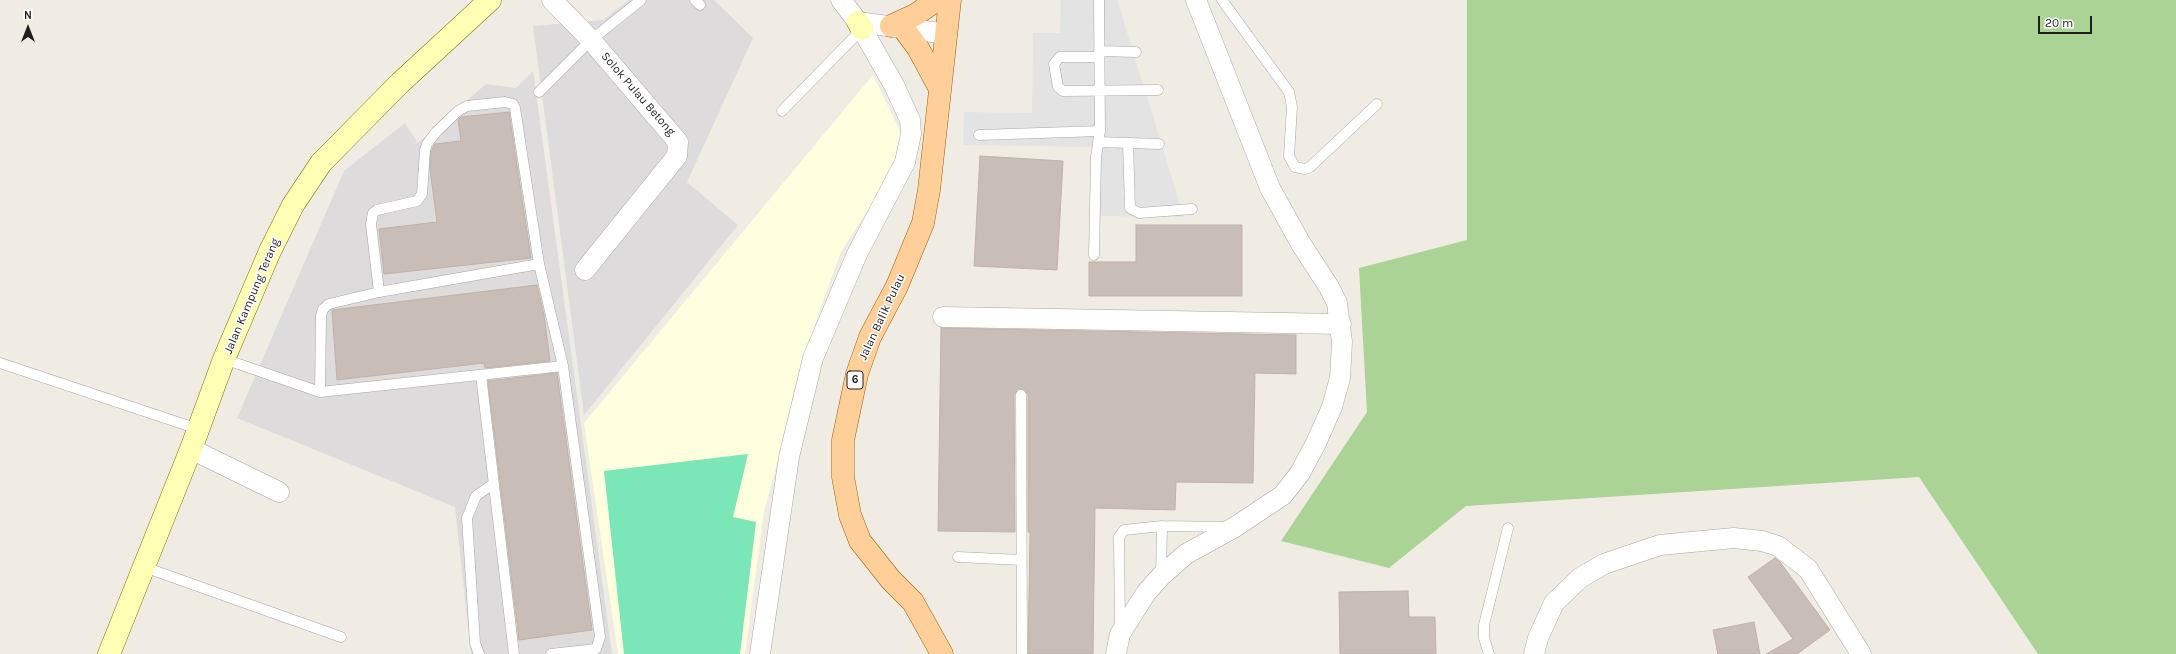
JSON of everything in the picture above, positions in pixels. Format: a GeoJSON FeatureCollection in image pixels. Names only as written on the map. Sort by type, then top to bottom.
{"type":"FeatureCollection","features":[{"type":"Feature","properties":{"kind":"main road","name":"Jalan Kampung Terang"},"geometry":{"type":"LineString","coordinates":[[109,654],[195,439],[224,360],[293,205],[321,163],[400,83],[490,0]]}},
{"type":"Feature","properties":{"kind":"main road"},"geometry":{"type":"LineString","coordinates":[[937,0],[897,27],[918,48],[940,89]]}},
{"type":"Feature","properties":{"kind":"main road","name":"Jalan Balik Pulau"},"geometry":{"type":"LineString","coordinates":[[942,654],[913,602],[891,580],[860,541],[850,515],[843,477],[843,440],[857,374],[870,337],[897,286],[923,223],[929,190],[950,0]]}},
{"type":"Feature","properties":{"kind":"street","name":"Solok Pulau Betong"},"geometry":{"type":"LineString","coordinates":[[552,0],[591,40],[678,142],[677,156],[585,270]]}},
{"type":"Feature","properties":{"kind":"street"},"geometry":{"type":"LineString","coordinates":[[760,654],[789,457],[813,358],[857,254],[905,162],[911,134],[910,120],[894,85],[860,25],[841,0]]}},
{"type":"Feature","properties":{"kind":"street"},"geometry":{"type":"LineString","coordinates":[[1116,654],[1120,634],[1146,593],[1161,576],[1186,554],[1234,527],[1284,495],[1300,473],[1316,443],[1332,407],[1340,378],[1342,342],[1341,324],[1337,303],[1329,287],[1301,244],[1270,188],[1196,0]]}},
{"type":"Feature","properties":{"kind":"street"},"geometry":{"type":"LineString","coordinates":[[860,25],[897,27],[946,34]]}},
{"type":"Feature","properties":{"kind":"street"},"geometry":{"type":"LineString","coordinates":[[943,317],[1341,324]]}},
{"type":"Feature","properties":{"kind":"street"},"geometry":{"type":"LineString","coordinates":[[195,439],[279,492]]}},
{"type":"Feature","properties":{"kind":"street"},"geometry":{"type":"LineString","coordinates":[[1534,654],[1538,638],[1554,603],[1580,578],[1604,564],[1660,545],[1734,538],[1762,540],[1778,546],[1796,558],[1808,569],[1817,582],[1855,651]]}},
{"type":"Feature","properties":{"kind":"lane"},"geometry":{"type":"LineString","coordinates":[[539,92],[591,40],[641,0]]}},
{"type":"Feature","properties":{"kind":"lane"},"geometry":{"type":"LineString","coordinates":[[1094,255],[1096,157],[1100,131],[1099,0]]}},
{"type":"Feature","properties":{"kind":"lane"},"geometry":{"type":"LineString","coordinates":[[1222,0],[1289,92],[1292,107],[1290,156],[1295,167],[1305,169],[1310,167],[1377,104]]}},
{"type":"Feature","properties":{"kind":"lane"},"geometry":{"type":"LineString","coordinates":[[782,111],[860,25]]}},
{"type":"Feature","properties":{"kind":"lane"},"geometry":{"type":"LineString","coordinates":[[1136,52],[1060,57],[1054,64],[1056,83],[1060,89],[1100,91],[1158,90]]}},
{"type":"Feature","properties":{"kind":"lane"},"geometry":{"type":"LineString","coordinates":[[378,292],[371,224],[373,213],[377,210],[417,201],[422,194],[425,150],[427,144],[436,132],[458,111],[467,106],[510,102],[515,108],[539,264],[563,366],[600,637],[596,649],[551,654]]}},
{"type":"Feature","properties":{"kind":"lane"},"geometry":{"type":"LineString","coordinates":[[979,135],[1100,131]]}},
{"type":"Feature","properties":{"kind":"lane"},"geometry":{"type":"LineString","coordinates":[[1098,142],[1159,144]]}},
{"type":"Feature","properties":{"kind":"lane"},"geometry":{"type":"LineString","coordinates":[[1128,143],[1130,208],[1139,213],[1192,209]]}},
{"type":"Feature","properties":{"kind":"lane"},"geometry":{"type":"LineString","coordinates":[[320,392],[321,316],[323,310],[334,301],[539,264]]}},
{"type":"Feature","properties":{"kind":"lane"},"geometry":{"type":"LineString","coordinates":[[224,360],[320,392],[563,366]]}},
{"type":"Feature","properties":{"kind":"lane"},"geometry":{"type":"LineString","coordinates":[[0,362],[195,439]]}},
{"type":"Feature","properties":{"kind":"lane"},"geometry":{"type":"LineString","coordinates":[[481,375],[492,484],[514,654]]}},
{"type":"Feature","properties":{"kind":"lane"},"geometry":{"type":"LineString","coordinates":[[1020,395],[1022,654]]}},
{"type":"Feature","properties":{"kind":"lane"},"geometry":{"type":"LineString","coordinates":[[479,654],[475,643],[467,518],[476,496],[492,484]]}},
{"type":"Feature","properties":{"kind":"lane"},"geometry":{"type":"LineString","coordinates":[[1161,576],[1162,526]]}},
{"type":"Feature","properties":{"kind":"lane"},"geometry":{"type":"LineString","coordinates":[[1120,634],[1121,533],[1128,528],[1162,526],[1234,527]]}},
{"type":"Feature","properties":{"kind":"lane"},"geometry":{"type":"LineString","coordinates":[[1489,654],[1484,638],[1484,624],[1508,528]]}},
{"type":"Feature","properties":{"kind":"lane"},"geometry":{"type":"LineString","coordinates":[[958,557],[1021,560]]}},
{"type":"Feature","properties":{"kind":"lane"},"geometry":{"type":"LineString","coordinates":[[144,567],[341,637]]}},
{"type":"Feature","properties":{"kind":"shaded area"},"geometry":{"type":"Polygon","coordinates":[[[629,0],[714,0],[753,38],[687,182],[738,225],[584,415],[533,26],[603,20],[629,0]]]}},
{"type":"Feature","properties":{"kind":"shaded area"},"geometry":{"type":"Polygon","coordinates":[[[1061,0],[1117,0],[1184,217],[1099,216],[1100,147],[963,145],[964,112],[1032,113],[1033,33],[1060,33],[1061,0]]]}},
{"type":"Feature","properties":{"kind":"shaded area"},"geometry":{"type":"Polygon","coordinates":[[[533,71],[612,654],[471,654],[455,507],[237,418],[344,171],[405,123],[418,143],[486,84],[516,88],[533,71]]]}},
{"type":"Feature","properties":{"kind":"shaded area"},"geometry":{"type":"Polygon","coordinates":[[[873,75],[903,137],[890,175],[841,252],[818,315],[764,511],[745,654],[618,654],[584,423],[873,75]]]}},
{"type":"Feature","properties":{"kind":"green space"},"geometry":{"type":"Polygon","coordinates":[[[1467,0],[2176,0],[2176,654],[2038,654],[1919,477],[1466,506],[1389,568],[1281,541],[1367,412],[1359,268],[1467,240],[1467,0]]]}},
{"type":"Feature","properties":{"kind":"green space"},"geometry":{"type":"Polygon","coordinates":[[[748,454],[733,517],[756,522],[740,654],[624,654],[604,471],[748,454]]]}},
{"type":"Feature","properties":{"kind":"building"},"geometry":{"type":"Polygon","coordinates":[[[509,112],[531,258],[384,274],[379,229],[437,222],[430,169],[431,151],[435,144],[461,141],[458,120],[461,117],[509,112]]]}},
{"type":"Feature","properties":{"kind":"building"},"geometry":{"type":"Polygon","coordinates":[[[980,156],[1063,161],[1057,270],[974,266],[980,156]]]}},
{"type":"Feature","properties":{"kind":"building"},"geometry":{"type":"Polygon","coordinates":[[[1136,225],[1242,225],[1242,296],[1089,296],[1089,262],[1136,262],[1136,225]]]}},
{"type":"Feature","properties":{"kind":"building"},"geometry":{"type":"Polygon","coordinates":[[[537,285],[544,315],[550,361],[485,368],[484,363],[337,380],[332,310],[537,285]]]}},
{"type":"Feature","properties":{"kind":"building"},"geometry":{"type":"Polygon","coordinates":[[[941,328],[1296,335],[1296,374],[1255,373],[1253,483],[1176,482],[1175,510],[1095,508],[1093,654],[1028,654],[1030,532],[1028,532],[1028,395],[1025,390],[1018,389],[1014,395],[1015,532],[938,531],[941,328]]]}},
{"type":"Feature","properties":{"kind":"building"},"geometry":{"type":"Polygon","coordinates":[[[557,373],[592,630],[519,640],[488,381],[557,373]]]}},
{"type":"Feature","properties":{"kind":"building"},"geometry":{"type":"Polygon","coordinates":[[[1775,558],[1780,562],[1830,630],[1797,654],[1766,654],[1793,639],[1748,577],[1775,558]]]}},
{"type":"Feature","properties":{"kind":"building"},"geometry":{"type":"Polygon","coordinates":[[[1408,591],[1409,617],[1435,617],[1436,654],[1340,654],[1339,592],[1408,591]]]}},
{"type":"Feature","properties":{"kind":"building"},"geometry":{"type":"Polygon","coordinates":[[[1754,622],[1760,654],[1718,654],[1713,630],[1754,622]]]}}]}
